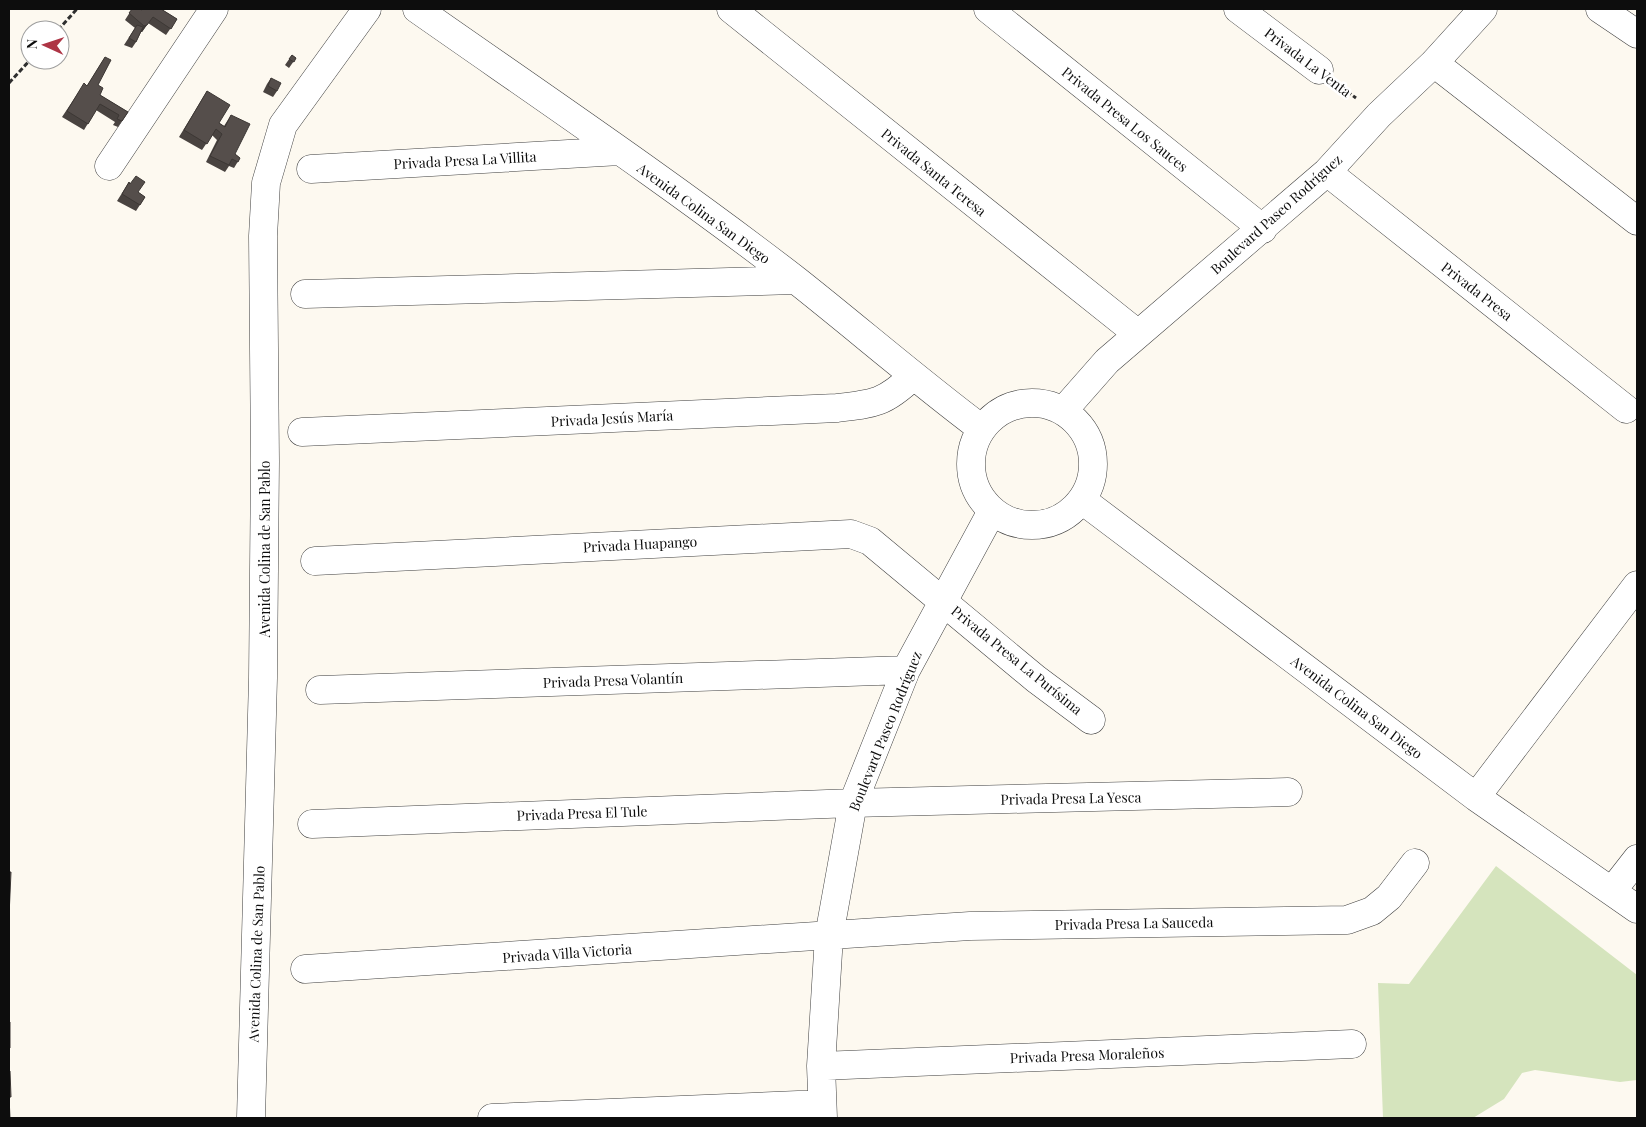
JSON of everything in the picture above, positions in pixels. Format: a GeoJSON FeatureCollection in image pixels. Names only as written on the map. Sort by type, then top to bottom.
{"type":"FeatureCollection","features":[{"type":"Feature","properties":{"kind":"street"},"geometry":{"type":"LineString","coordinates":[[109,166],[214,9]]}},
{"type":"Feature","properties":{"kind":"street","name":"Avenida Colina de San Pablo"},"geometry":{"type":"LineString","coordinates":[[251,1118],[263,678],[265,461],[263,236],[266,183],[283,125],[367,9]]}},
{"type":"Feature","properties":{"kind":"street","name":"Avenida Colina San Diego"},"geometry":{"type":"LineString","coordinates":[[417,9],[620,151],[795,280],[913,376],[982,429]]}},
{"type":"Feature","properties":{"kind":"street","name":"Privada Santa Teresa"},"geometry":{"type":"LineString","coordinates":[[731,9],[1138,334]]}},
{"type":"Feature","properties":{"kind":"street","name":"Privada Presa Los Sauces"},"geometry":{"type":"LineString","coordinates":[[988,9],[1262,229]]}},
{"type":"Feature","properties":{"kind":"street","name":"Privada La Venta"},"geometry":{"type":"LineString","coordinates":[[1238,9],[1319,70]]}},
{"type":"Feature","properties":{"kind":"street","name":"Boulevard Paseo Rodríguez"},"geometry":{"type":"LineString","coordinates":[[1063,411],[1107,361],[1327,172],[1379,115],[1434,63],[1483,9]]}},
{"type":"Feature","properties":{"kind":"street"},"geometry":{"type":"LineString","coordinates":[[1600,9],[1637,34]]}},
{"type":"Feature","properties":{"kind":"street"},"geometry":{"type":"LineString","coordinates":[[1434,63],[1637,221]]}},
{"type":"Feature","properties":{"kind":"street","name":"Privada Presa La Villita"},"geometry":{"type":"LineString","coordinates":[[311,169],[620,151]]}},
{"type":"Feature","properties":{"kind":"street","name":"Privada Presa"},"geometry":{"type":"LineString","coordinates":[[1327,172],[1626,409]]}},
{"type":"Feature","properties":{"kind":"street"},"geometry":{"type":"LineString","coordinates":[[305,294],[795,280]]}},
{"type":"Feature","properties":{"kind":"street","name":"Privada Jesús María"},"geometry":{"type":"LineString","coordinates":[[302,432],[871,405],[894,394],[913,376]]}},
{"type":"Feature","properties":{"kind":"street"},"geometry":{"type":"LineString","coordinates":[[1019,404],[1042,404],[1063,411],[1078,424],[1089,442],[1093,461],[1090,481],[1082,500],[1068,514],[1050,523],[1030,526],[1011,522],[992,511],[978,493],[971,472],[972,449],[982,429],[998,413],[1019,404]]}},
{"type":"Feature","properties":{"kind":"street","name":"Avenida Colina San Diego"},"geometry":{"type":"LineString","coordinates":[[1082,500],[1476,796],[1637,910]]}},
{"type":"Feature","properties":{"kind":"street","name":"Boulevard Paseo Rodríguez"},"geometry":{"type":"LineString","coordinates":[[822,1111],[821,1066],[829,936],[853,803],[906,670],[992,511]]}},
{"type":"Feature","properties":{"kind":"street","name":"Privada Huapango"},"geometry":{"type":"LineString","coordinates":[[315,561],[851,534],[870,541],[944,600]]}},
{"type":"Feature","properties":{"kind":"street"},"geometry":{"type":"LineString","coordinates":[[1476,796],[1637,585]]}},
{"type":"Feature","properties":{"kind":"street","name":"Privada Presa La Purísima"},"geometry":{"type":"LineString","coordinates":[[944,600],[1002,651],[1091,720]]}},
{"type":"Feature","properties":{"kind":"street","name":"Privada Presa Volantín"},"geometry":{"type":"LineString","coordinates":[[320,690],[906,670]]}},
{"type":"Feature","properties":{"kind":"street","name":"Privada Presa La Yesca"},"geometry":{"type":"LineString","coordinates":[[853,803],[1288,792]]}},
{"type":"Feature","properties":{"kind":"street","name":"Privada Presa El Tule"},"geometry":{"type":"LineString","coordinates":[[312,824],[853,803]]}},
{"type":"Feature","properties":{"kind":"street"},"geometry":{"type":"LineString","coordinates":[[1612,891],[1637,859]]}},
{"type":"Feature","properties":{"kind":"street","name":"Privada Presa La Sauceda"},"geometry":{"type":"LineString","coordinates":[[829,936],[970,926],[1347,920],[1372,911],[1383,902],[1415,863]]}},
{"type":"Feature","properties":{"kind":"street","name":"Privada Villa Victoria"},"geometry":{"type":"LineString","coordinates":[[305,969],[829,936]]}},
{"type":"Feature","properties":{"kind":"street","name":"Privada Presa Moraleños"},"geometry":{"type":"LineString","coordinates":[[821,1066],[1352,1044]]}},
{"type":"Feature","properties":{"kind":"street"},"geometry":{"type":"LineString","coordinates":[[492,1118],[822,1111]]}},
{"type":"Feature","properties":{"kind":"path"},"geometry":{"type":"LineString","coordinates":[[67,20],[77,9]]}},
{"type":"Feature","properties":{"kind":"path"},"geometry":{"type":"LineString","coordinates":[[9,83],[21,70]]}},
{"type":"Feature","properties":{"kind":"path","name":"Privada La Venta"},"geometry":{"type":"LineString","coordinates":[[1319,70],[1379,115]]}},
{"type":"Feature","properties":{"kind":"green space"},"geometry":{"type":"Polygon","coordinates":[[[1496,866],[1637,975],[1637,1080],[1620,1082],[1535,1070],[1522,1073],[1504,1099],[1473,1118],[1383,1118],[1378,983],[1409,984],[1496,866]]]}},
{"type":"Feature","properties":{"kind":"building"},"geometry":{"type":"Polygon","coordinates":[[[132,9],[161,9],[177,19],[171,29],[153,17],[144,26],[129,13],[132,9]]]}},
{"type":"Feature","properties":{"kind":"building"},"geometry":{"type":"Polygon","coordinates":[[[137,25],[143,27],[136,42],[129,38],[137,25]]]}},
{"type":"Feature","properties":{"kind":"building"},"geometry":{"type":"Polygon","coordinates":[[[292,55],[296,58],[294,62],[289,59],[292,55]]]}},
{"type":"Feature","properties":{"kind":"building"},"geometry":{"type":"Polygon","coordinates":[[[105,57],[111,60],[98,85],[103,88],[100,95],[128,112],[122,121],[117,119],[119,115],[100,104],[88,124],[67,111],[84,83],[87,86],[105,57]]]}},
{"type":"Feature","properties":{"kind":"building"},"geometry":{"type":"Polygon","coordinates":[[[271,78],[281,83],[277,91],[268,86],[271,78]]]}},
{"type":"Feature","properties":{"kind":"building"},"geometry":{"type":"Polygon","coordinates":[[[207,91],[230,105],[219,123],[225,127],[231,115],[250,124],[235,154],[240,158],[238,162],[232,159],[229,165],[210,156],[222,134],[216,129],[207,144],[184,130],[207,91]]]}},
{"type":"Feature","properties":{"kind":"building"},"geometry":{"type":"Polygon","coordinates":[[[136,176],[145,182],[138,192],[145,197],[140,205],[122,194],[129,182],[130,184],[136,176]]]}},
{"type":"Feature","properties":{"kind":"building"},"geometry":{"type":"Polygon","coordinates":[[[9,872],[11,872],[9,916],[9,872]]]}},
{"type":"Feature","properties":{"kind":"building"},"geometry":{"type":"Polygon","coordinates":[[[9,1023],[10,1048],[9,1048],[9,1023]]]}},
{"type":"Feature","properties":{"kind":"building"},"geometry":{"type":"Polygon","coordinates":[[[10,1071],[11,1097],[9,1097],[10,1071]]]}}]}
